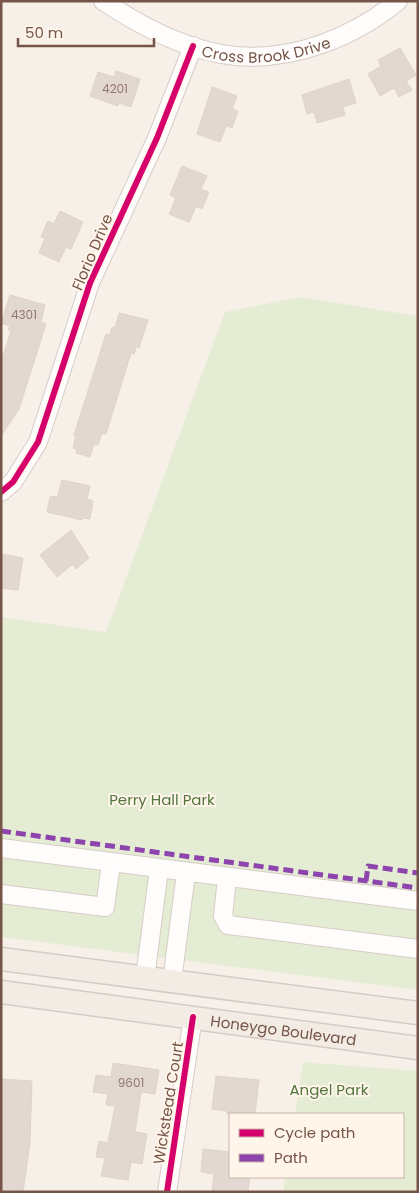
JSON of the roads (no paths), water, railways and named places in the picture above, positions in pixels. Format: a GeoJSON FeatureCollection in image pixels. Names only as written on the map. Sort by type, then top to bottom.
{"type":"FeatureCollection","features":[{"type":"Feature","properties":{"kind":"main road"},"geometry":{"type":"LineString","coordinates":[[1,959],[418,1013]]}},
{"type":"Feature","properties":{"kind":"main road","name":"Honeygo Boulevard"},"geometry":{"type":"LineString","coordinates":[[1,992],[418,1048]]}},
{"type":"Feature","properties":{"kind":"street","name":"Cross Brook Drive"},"geometry":{"type":"LineString","coordinates":[[104,1],[151,30],[193,46],[236,56],[274,55],[324,45],[378,17],[398,1]]}},
{"type":"Feature","properties":{"kind":"street","name":"Florio Drive"},"geometry":{"type":"LineString","coordinates":[[1,492],[13,482],[38,442],[90,283],[157,138],[193,46]]}},
{"type":"Feature","properties":{"kind":"street"},"geometry":{"type":"LineString","coordinates":[[1,848],[418,901]]}},
{"type":"Feature","properties":{"kind":"street"},"geometry":{"type":"LineString","coordinates":[[1,894],[105,906],[111,863]]}},
{"type":"Feature","properties":{"kind":"street"},"geometry":{"type":"LineString","coordinates":[[145,978],[159,869]]}},
{"type":"Feature","properties":{"kind":"street"},"geometry":{"type":"LineString","coordinates":[[172,981],[186,873]]}},
{"type":"Feature","properties":{"kind":"street"},"geometry":{"type":"LineString","coordinates":[[227,878],[223,916],[228,925],[418,949]]}},
{"type":"Feature","properties":{"kind":"street","name":"Wickstead Court"},"geometry":{"type":"LineString","coordinates":[[167,1192],[193,1017]]}},
{"type":"Feature","properties":{"kind":"park label","name":"Perry Hall Park"},"geometry":{"type":"Point","coordinates":[162,799]}},
{"type":"Feature","properties":{"kind":"park label","name":"Angel Park"},"geometry":{"type":"Point","coordinates":[329,1089]}}]}
